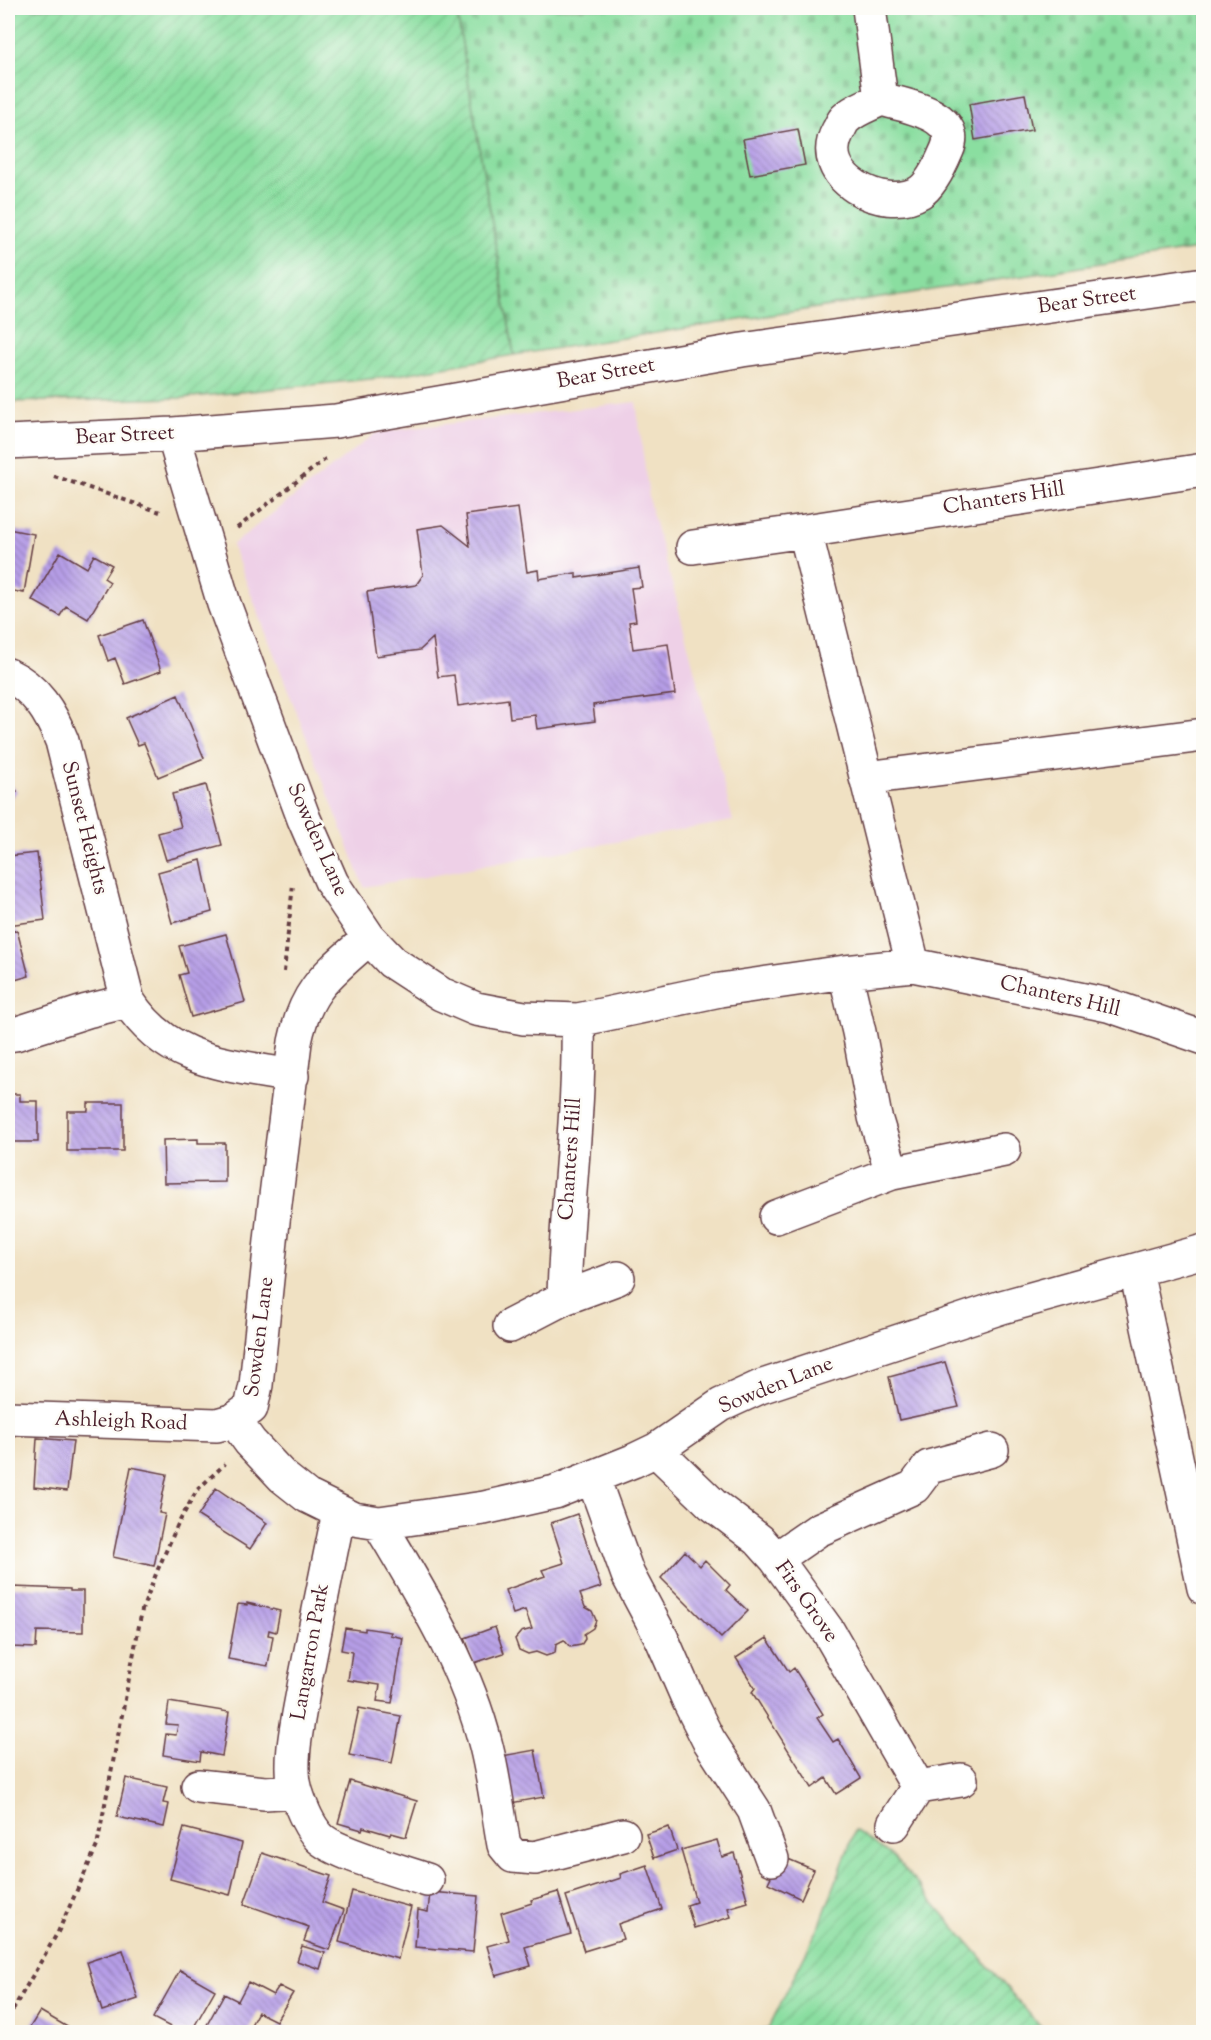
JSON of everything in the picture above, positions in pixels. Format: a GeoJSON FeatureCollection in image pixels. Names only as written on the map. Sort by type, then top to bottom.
{"type":"FeatureCollection","features":[{"type":"Feature","properties":{"kind":"street"},"geometry":{"type":"LineString","coordinates":[[868,8],[880,99]]}},
{"type":"Feature","properties":{"kind":"street","name":"Bear Street"},"geometry":{"type":"LineString","coordinates":[[10,442],[173,434],[336,421],[742,350],[1203,284]]}},
{"type":"Feature","properties":{"kind":"street","name":"Sowden Lane"},"geometry":{"type":"LineString","coordinates":[[173,434],[224,604],[304,819],[332,883],[369,938],[324,977],[306,1005],[296,1040],[274,1212],[256,1385],[251,1408],[242,1431],[283,1477],[307,1496],[339,1513],[357,1520],[379,1523],[484,1509],[555,1492],[656,1450],[721,1405],[760,1387],[1002,1307],[1203,1251]]}},
{"type":"Feature","properties":{"kind":"street","name":"Chanters Hill"},"geometry":{"type":"LineString","coordinates":[[693,547],[1203,470]]}},
{"type":"Feature","properties":{"kind":"street"},"geometry":{"type":"LineString","coordinates":[[805,531],[913,965]]}},
{"type":"Feature","properties":{"kind":"street","name":"Sunset Heights"},"geometry":{"type":"LineString","coordinates":[[8,675],[40,698],[62,741],[128,1001],[140,1019],[167,1042],[185,1052],[213,1062],[292,1076]]}},
{"type":"Feature","properties":{"kind":"street"},"geometry":{"type":"LineString","coordinates":[[866,778],[1203,735]]}},
{"type":"Feature","properties":{"kind":"street","name":"Chanters Hill"},"geometry":{"type":"LineString","coordinates":[[369,938],[392,962],[441,994],[476,1009],[524,1018],[578,1020],[720,990],[913,965],[1108,1005],[1203,1038]]}},
{"type":"Feature","properties":{"kind":"street"},"geometry":{"type":"LineString","coordinates":[[845,972],[875,1117],[892,1173]]}},
{"type":"Feature","properties":{"kind":"street"},"geometry":{"type":"LineString","coordinates":[[8,1035],[128,1001]]}},
{"type":"Feature","properties":{"kind":"street","name":"Chanters Hill"},"geometry":{"type":"LineString","coordinates":[[564,1298],[566,1230],[579,1064],[578,1020]]}},
{"type":"Feature","properties":{"kind":"street"},"geometry":{"type":"LineString","coordinates":[[776,1217],[892,1173],[1004,1150]]}},
{"type":"Feature","properties":{"kind":"street"},"geometry":{"type":"LineString","coordinates":[[1136,1271],[1203,1588]]}},
{"type":"Feature","properties":{"kind":"street"},"geometry":{"type":"LineString","coordinates":[[510,1326],[564,1298],[618,1278]]}},
{"type":"Feature","properties":{"kind":"street","name":"Ashleigh Road"},"geometry":{"type":"LineString","coordinates":[[8,1418],[217,1425],[242,1431]]}},
{"type":"Feature","properties":{"kind":"street","name":"Firs Grove"},"geometry":{"type":"LineString","coordinates":[[656,1450],[712,1504],[759,1540],[776,1559],[828,1631],[918,1787]]}},
{"type":"Feature","properties":{"kind":"street"},"geometry":{"type":"LineString","coordinates":[[776,1559],[818,1530],[914,1487],[929,1467],[992,1450]]}},
{"type":"Feature","properties":{"kind":"street"},"geometry":{"type":"LineString","coordinates":[[592,1478],[628,1575],[662,1639],[708,1739],[754,1810],[772,1859]]}},
{"type":"Feature","properties":{"kind":"street","name":"Langarron Park"},"geometry":{"type":"LineString","coordinates":[[339,1513],[297,1726],[293,1782],[301,1805],[320,1838],[335,1848],[427,1880]]}},
{"type":"Feature","properties":{"kind":"street"},"geometry":{"type":"LineString","coordinates":[[379,1523],[451,1650],[471,1698],[486,1746],[504,1845],[513,1856],[535,1858],[623,1835]]}},
{"type":"Feature","properties":{"kind":"street"},"geometry":{"type":"LineString","coordinates":[[894,1824],[918,1787],[962,1780]]}},
{"type":"Feature","properties":{"kind":"street"},"geometry":{"type":"LineString","coordinates":[[198,1786],[265,1792],[296,1791]]}},
{"type":"Feature","properties":{"kind":"path"},"geometry":{"type":"LineString","coordinates":[[10,442],[35,469],[204,538],[330,456]]}},
{"type":"Feature","properties":{"kind":"path"},"geometry":{"type":"LineString","coordinates":[[282,983],[294,880]]}},
{"type":"Feature","properties":{"kind":"path"},"geometry":{"type":"LineString","coordinates":[[8,2018],[58,1932],[97,1846],[142,1610],[158,1569],[178,1524],[197,1490],[242,1431]]}},
{"type":"Feature","properties":{"kind":"shaded area"},"geometry":{"type":"Polygon","coordinates":[[[636,402],[650,505],[733,821],[364,887],[232,545],[377,432],[636,402]]]}},
{"type":"Feature","properties":{"kind":"green space"},"geometry":{"type":"Polygon","coordinates":[[[8,8],[456,8],[514,355],[380,378],[182,398],[8,402],[8,8]]]}},
{"type":"Feature","properties":{"kind":"green space"},"geometry":{"type":"Polygon","coordinates":[[[456,8],[1203,8],[1203,248],[514,355],[456,8]]]}},
{"type":"Feature","properties":{"kind":"green space"},"geometry":{"type":"Polygon","coordinates":[[[855,1830],[895,1858],[1045,2032],[753,2032],[768,2029],[821,1922],[855,1830]]]}},
{"type":"Feature","properties":{"kind":"building"},"geometry":{"type":"Polygon","coordinates":[[[1025,94],[1032,130],[975,140],[969,104],[1025,94]]]}},
{"type":"Feature","properties":{"kind":"building"},"geometry":{"type":"Polygon","coordinates":[[[798,129],[805,165],[750,175],[743,139],[798,129]]]}},
{"type":"Feature","properties":{"kind":"building"},"geometry":{"type":"Polygon","coordinates":[[[518,508],[527,572],[538,570],[539,579],[576,573],[576,578],[639,568],[642,587],[631,588],[636,621],[629,622],[633,649],[668,644],[675,694],[593,705],[595,721],[537,729],[535,715],[510,718],[508,699],[458,706],[454,675],[438,677],[433,638],[420,650],[376,656],[367,592],[416,585],[423,575],[417,529],[443,525],[470,546],[466,515],[518,508]]]}},
{"type":"Feature","properties":{"kind":"building"},"geometry":{"type":"Polygon","coordinates":[[[8,529],[34,534],[24,593],[8,590],[8,529]]]}},
{"type":"Feature","properties":{"kind":"building"},"geometry":{"type":"Polygon","coordinates":[[[60,552],[87,568],[94,555],[112,565],[104,578],[110,582],[88,619],[66,606],[60,616],[32,600],[60,552]]]}},
{"type":"Feature","properties":{"kind":"building"},"geometry":{"type":"Polygon","coordinates":[[[143,620],[161,671],[125,684],[115,658],[108,661],[99,635],[143,620]]]}},
{"type":"Feature","properties":{"kind":"building"},"geometry":{"type":"Polygon","coordinates":[[[178,695],[204,758],[158,777],[144,743],[138,745],[126,718],[178,695]]]}},
{"type":"Feature","properties":{"kind":"building"},"geometry":{"type":"Polygon","coordinates":[[[8,783],[17,791],[8,803],[8,783]]]}},
{"type":"Feature","properties":{"kind":"building"},"geometry":{"type":"Polygon","coordinates":[[[206,785],[222,845],[166,860],[158,833],[181,827],[172,794],[206,785]]]}},
{"type":"Feature","properties":{"kind":"building"},"geometry":{"type":"Polygon","coordinates":[[[37,853],[45,920],[8,925],[8,856],[37,853]]]}},
{"type":"Feature","properties":{"kind":"building"},"geometry":{"type":"Polygon","coordinates":[[[201,860],[212,912],[172,923],[158,872],[201,860]]]}},
{"type":"Feature","properties":{"kind":"building"},"geometry":{"type":"Polygon","coordinates":[[[17,930],[29,976],[8,982],[8,933],[17,930]]]}},
{"type":"Feature","properties":{"kind":"building"},"geometry":{"type":"Polygon","coordinates":[[[226,934],[245,1002],[191,1017],[179,975],[187,973],[179,946],[226,934]]]}},
{"type":"Feature","properties":{"kind":"building"},"geometry":{"type":"Polygon","coordinates":[[[8,1094],[20,1094],[20,1101],[38,1101],[38,1142],[8,1142],[8,1094]]]}},
{"type":"Feature","properties":{"kind":"building"},"geometry":{"type":"Polygon","coordinates":[[[88,1103],[123,1103],[123,1151],[67,1151],[67,1111],[88,1111],[88,1103]]]}},
{"type":"Feature","properties":{"kind":"building"},"geometry":{"type":"Polygon","coordinates":[[[198,1139],[198,1143],[225,1143],[225,1182],[164,1183],[163,1140],[198,1139]]]}},
{"type":"Feature","properties":{"kind":"building"},"geometry":{"type":"Polygon","coordinates":[[[945,1362],[959,1407],[899,1420],[889,1377],[945,1362]]]}},
{"type":"Feature","properties":{"kind":"building"},"geometry":{"type":"Polygon","coordinates":[[[37,1438],[73,1441],[67,1491],[34,1487],[37,1438]]]}},
{"type":"Feature","properties":{"kind":"building"},"geometry":{"type":"Polygon","coordinates":[[[131,1467],[167,1474],[159,1513],[165,1514],[154,1566],[113,1557],[131,1467]]]}},
{"type":"Feature","properties":{"kind":"building"},"geometry":{"type":"Polygon","coordinates":[[[216,1488],[267,1523],[250,1549],[198,1516],[216,1488]]]}},
{"type":"Feature","properties":{"kind":"building"},"geometry":{"type":"Polygon","coordinates":[[[577,1514],[601,1587],[580,1594],[585,1607],[592,1611],[596,1620],[593,1628],[584,1634],[585,1639],[581,1645],[570,1647],[564,1640],[556,1644],[555,1653],[546,1656],[536,1652],[528,1654],[519,1650],[515,1639],[521,1632],[532,1629],[525,1610],[513,1614],[505,1590],[545,1576],[542,1570],[564,1563],[551,1523],[577,1514]]]}},
{"type":"Feature","properties":{"kind":"building"},"geometry":{"type":"Polygon","coordinates":[[[685,1551],[700,1566],[705,1560],[730,1585],[726,1590],[748,1611],[721,1638],[661,1578],[685,1551]]]}},
{"type":"Feature","properties":{"kind":"building"},"geometry":{"type":"Polygon","coordinates":[[[12,1587],[83,1591],[83,1632],[37,1631],[36,1648],[12,1647],[12,1587]]]}},
{"type":"Feature","properties":{"kind":"building"},"geometry":{"type":"Polygon","coordinates":[[[247,1603],[280,1611],[276,1632],[269,1630],[268,1635],[273,1636],[268,1666],[228,1659],[238,1604],[247,1605],[247,1603]]]}},
{"type":"Feature","properties":{"kind":"building"},"geometry":{"type":"Polygon","coordinates":[[[495,1627],[504,1653],[474,1663],[465,1638],[495,1627]]]}},
{"type":"Feature","properties":{"kind":"building"},"geometry":{"type":"Polygon","coordinates":[[[345,1628],[391,1632],[390,1635],[403,1638],[392,1703],[377,1701],[380,1685],[348,1680],[352,1652],[341,1650],[345,1628]]]}},
{"type":"Feature","properties":{"kind":"building"},"geometry":{"type":"Polygon","coordinates":[[[767,1638],[789,1672],[794,1668],[823,1714],[817,1718],[833,1742],[838,1739],[861,1778],[836,1794],[826,1778],[812,1788],[752,1692],[755,1688],[736,1658],[767,1638]]]}},
{"type":"Feature","properties":{"kind":"building"},"geometry":{"type":"Polygon","coordinates":[[[169,1702],[229,1712],[222,1756],[201,1752],[200,1761],[163,1755],[166,1734],[176,1735],[178,1725],[166,1724],[169,1702]]]}},
{"type":"Feature","properties":{"kind":"building"},"geometry":{"type":"Polygon","coordinates":[[[359,1708],[401,1716],[392,1763],[349,1755],[359,1708]]]}},
{"type":"Feature","properties":{"kind":"building"},"geometry":{"type":"Polygon","coordinates":[[[535,1750],[544,1797],[511,1803],[502,1756],[535,1750]]]}},
{"type":"Feature","properties":{"kind":"building"},"geometry":{"type":"Polygon","coordinates":[[[126,1778],[167,1787],[163,1803],[169,1804],[164,1827],[117,1817],[126,1778]]]}},
{"type":"Feature","properties":{"kind":"building"},"geometry":{"type":"Polygon","coordinates":[[[350,1781],[417,1801],[406,1837],[363,1827],[362,1830],[338,1823],[350,1781]]]}},
{"type":"Feature","properties":{"kind":"building"},"geometry":{"type":"Polygon","coordinates":[[[669,1827],[677,1850],[654,1858],[646,1834],[669,1827]]]}},
{"type":"Feature","properties":{"kind":"building"},"geometry":{"type":"Polygon","coordinates":[[[184,1828],[242,1843],[230,1895],[170,1879],[184,1828]]]}},
{"type":"Feature","properties":{"kind":"building"},"geometry":{"type":"Polygon","coordinates":[[[717,1840],[722,1857],[734,1853],[748,1902],[728,1908],[731,1917],[694,1928],[687,1905],[696,1902],[681,1850],[717,1840]]]}},
{"type":"Feature","properties":{"kind":"building"},"geometry":{"type":"Polygon","coordinates":[[[262,1853],[331,1876],[322,1902],[344,1910],[329,1950],[304,1941],[309,1927],[244,1904],[262,1853]]]}},
{"type":"Feature","properties":{"kind":"building"},"geometry":{"type":"Polygon","coordinates":[[[781,1856],[814,1870],[801,1899],[768,1883],[781,1856]]]}},
{"type":"Feature","properties":{"kind":"building"},"geometry":{"type":"Polygon","coordinates":[[[647,1865],[662,1909],[618,1924],[623,1939],[584,1951],[566,1896],[621,1878],[620,1874],[647,1865]]]}},
{"type":"Feature","properties":{"kind":"building"},"geometry":{"type":"Polygon","coordinates":[[[352,1891],[411,1907],[398,1959],[339,1942],[352,1891]]]}},
{"type":"Feature","properties":{"kind":"building"},"geometry":{"type":"Polygon","coordinates":[[[430,1892],[478,1896],[473,1952],[415,1947],[418,1910],[428,1912],[430,1892]]]}},
{"type":"Feature","properties":{"kind":"building"},"geometry":{"type":"Polygon","coordinates":[[[558,1892],[571,1934],[525,1947],[531,1966],[496,1976],[487,1946],[509,1940],[501,1913],[532,1903],[531,1900],[558,1892]]]}},
{"type":"Feature","properties":{"kind":"building"},"geometry":{"type":"Polygon","coordinates":[[[302,1946],[325,1953],[320,1969],[297,1961],[302,1946]]]}},
{"type":"Feature","properties":{"kind":"building"},"geometry":{"type":"Polygon","coordinates":[[[123,1950],[138,1999],[102,2011],[87,1962],[123,1950]]]}},
{"type":"Feature","properties":{"kind":"building"},"geometry":{"type":"Polygon","coordinates":[[[180,1970],[215,1990],[191,2032],[180,2032],[153,2018],[180,1970]]]}},
{"type":"Feature","properties":{"kind":"building"},"geometry":{"type":"Polygon","coordinates":[[[248,1982],[273,1995],[279,1986],[293,1993],[276,2021],[258,2012],[247,2032],[203,2032],[224,1994],[238,2001],[248,1982]]]}},
{"type":"Feature","properties":{"kind":"building"},"geometry":{"type":"Polygon","coordinates":[[[40,2011],[76,2032],[27,2032],[40,2011]]]}},
{"type":"Feature","properties":{"kind":"building"},"geometry":{"type":"Polygon","coordinates":[[[280,2025],[294,2032],[275,2032],[280,2025]]]}}]}
